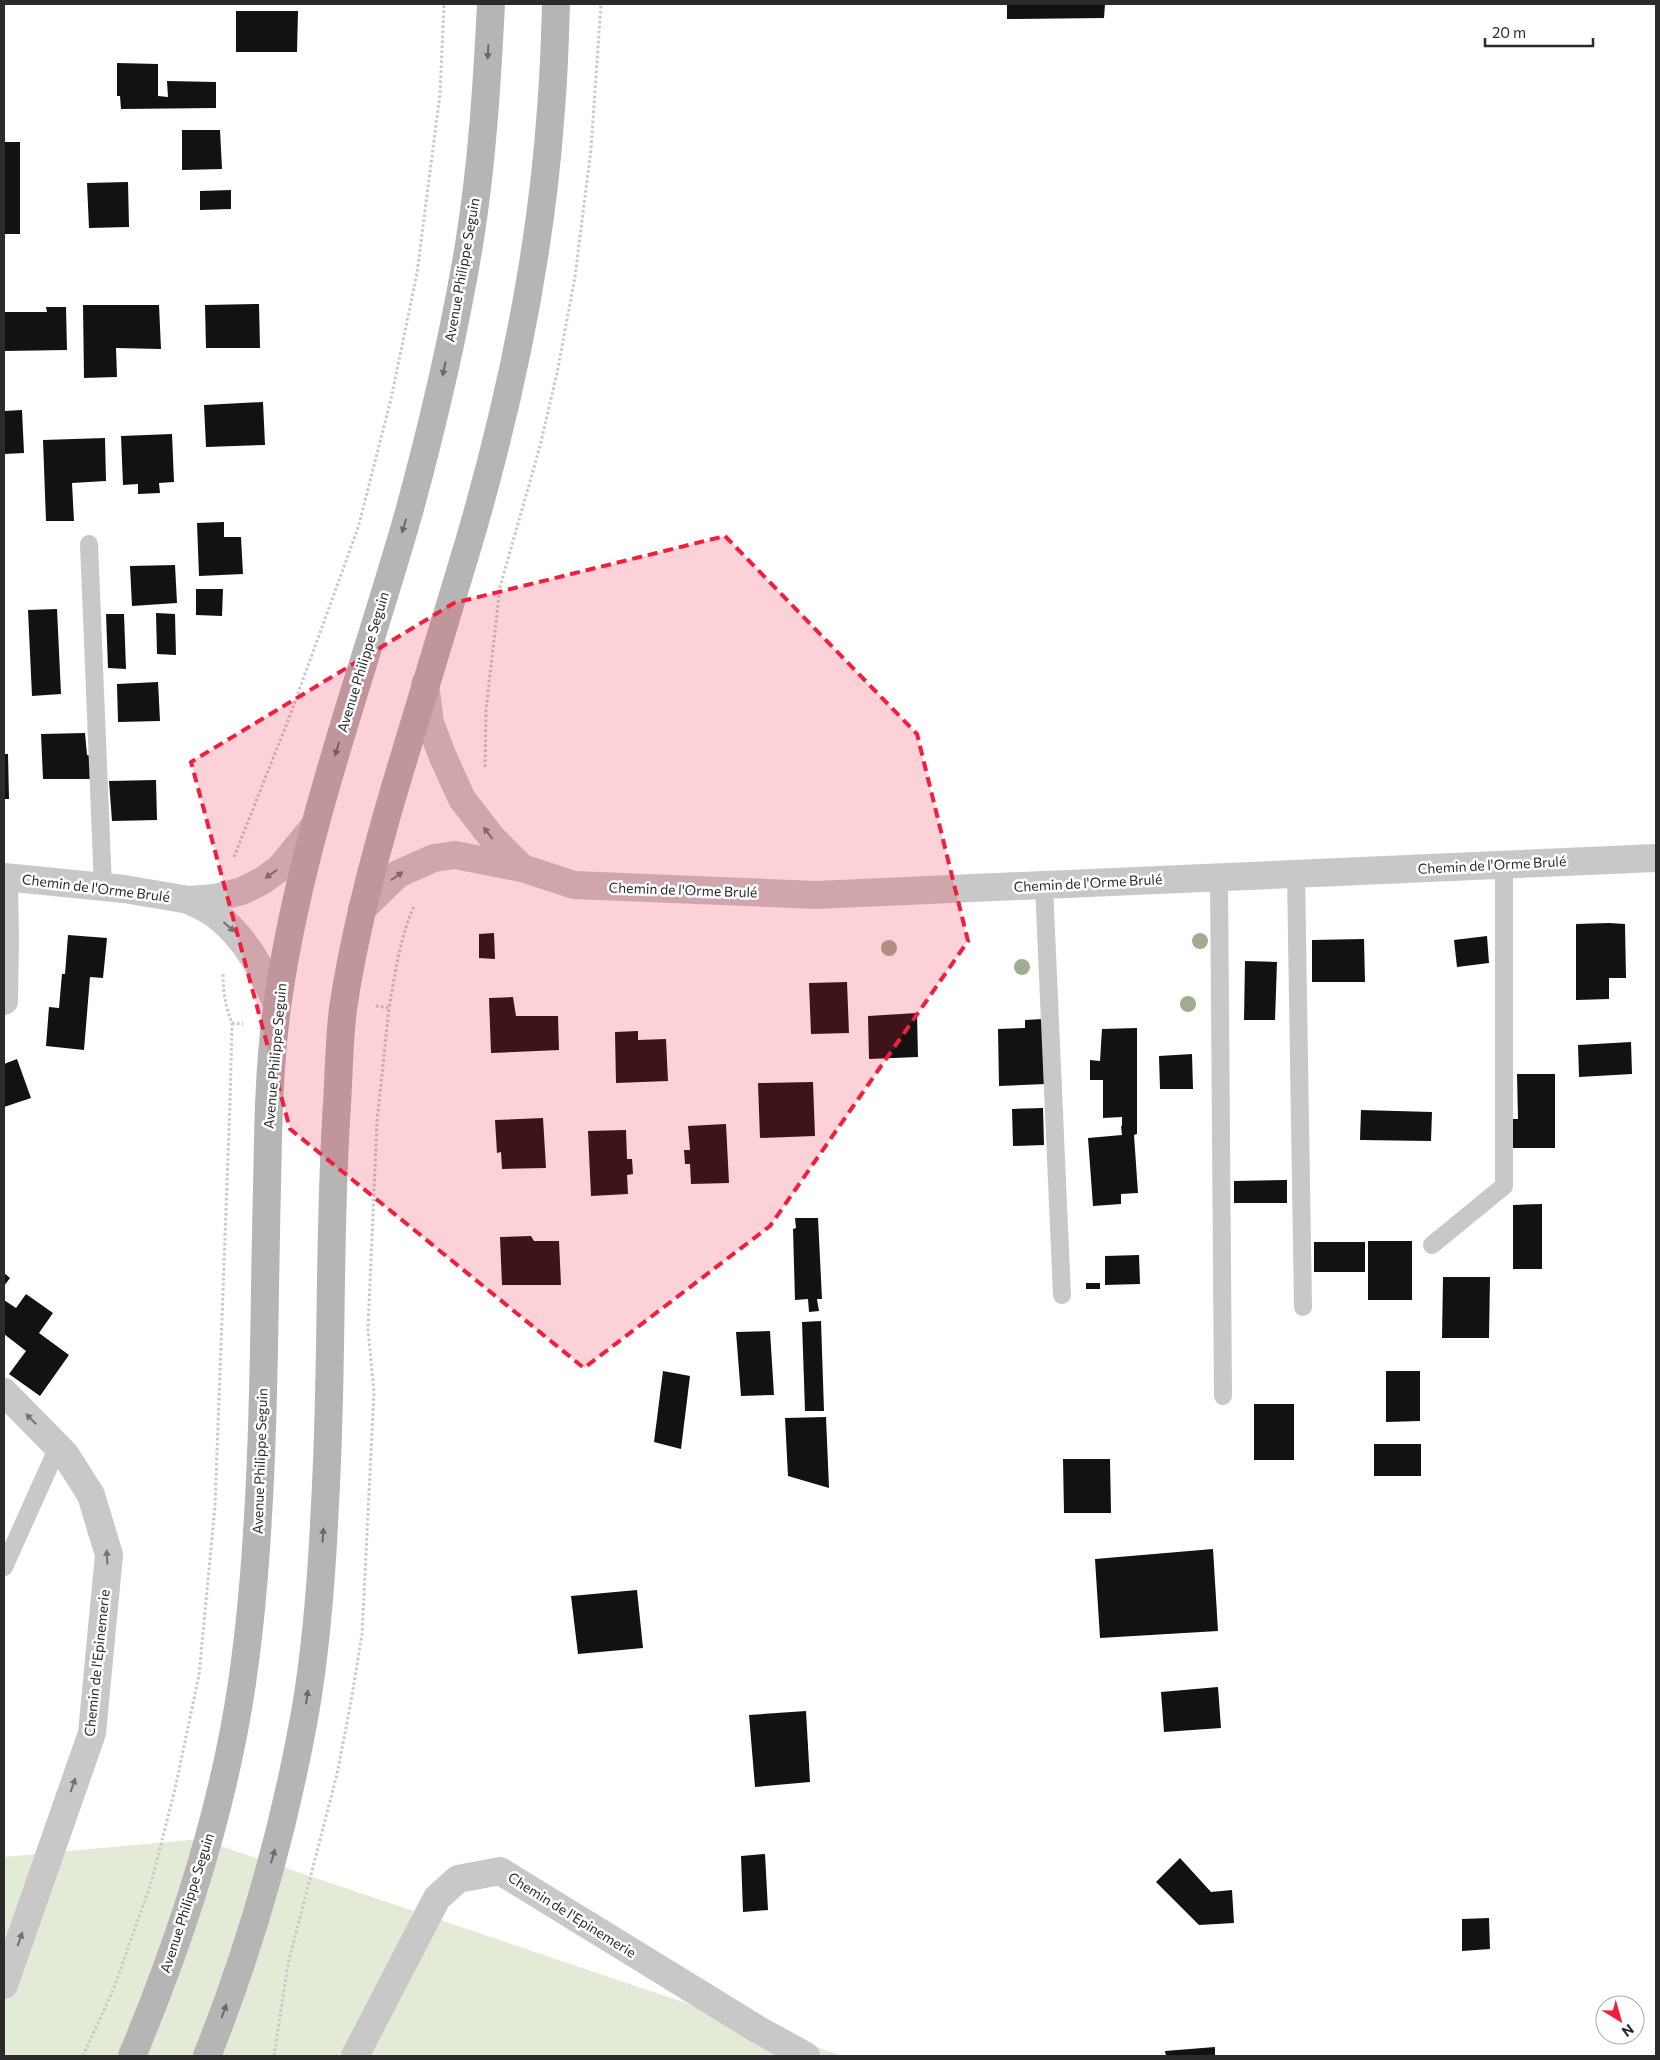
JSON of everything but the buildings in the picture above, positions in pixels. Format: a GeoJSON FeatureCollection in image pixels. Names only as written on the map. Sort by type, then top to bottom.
{"type":"FeatureCollection","features":[{"type":"Feature","properties":{"kind":"main road","name":"Avenue Philippe Seguin"},"geometry":{"type":"LineString","coordinates":[[132,2056],[154,2003],[200,1870],[225,1773],[242,1685],[259,1512],[268,1149],[277,1004],[290,928],[315,825],[410,505],[430,428],[457,308],[469,241],[479,161],[487,85],[491,4]]}},
{"type":"Feature","properties":{"kind":"main road"},"geometry":{"type":"LineString","coordinates":[[207,2056],[238,1973],[275,1848],[292,1779],[304,1718],[316,1636],[326,1501],[335,1130],[343,1011],[362,909],[425,684],[470,540],[506,404],[534,255],[551,112],[556,4]]}},
{"type":"Feature","properties":{"kind":"street","name":"Chemin de l'Orme Brulé"},"geometry":{"type":"LineString","coordinates":[[425,684],[430,723],[458,791],[493,839],[522,868]]}},
{"type":"Feature","properties":{"kind":"street","name":"Chemin de l'Orme Brulé"},"geometry":{"type":"LineString","coordinates":[[4,877],[103,887],[189,900],[224,896],[242,891],[262,881],[280,868],[315,825]]}},
{"type":"Feature","properties":{"kind":"street","name":"Chemin de l'Orme Brulé"},"geometry":{"type":"LineString","coordinates":[[362,909],[398,874],[434,858],[455,855],[522,868],[574,885],[816,895],[1656,858]]}},
{"type":"Feature","properties":{"kind":"street"},"geometry":{"type":"LineString","coordinates":[[4,877],[6,941],[4,1001]]}},
{"type":"Feature","properties":{"kind":"street","name":"Chemin de l'Orme Brulé"},"geometry":{"type":"LineString","coordinates":[[189,900],[215,914],[239,936],[263,971],[277,1004]]}},
{"type":"Feature","properties":{"kind":"street","name":"Chemin de l'Epinemerie"},"geometry":{"type":"LineString","coordinates":[[4,1392],[65,1454],[91,1495],[109,1555],[92,1733],[4,1985]]}},
{"type":"Feature","properties":{"kind":"street","name":"Chemin de l'Epinemerie"},"geometry":{"type":"LineString","coordinates":[[354,2056],[437,1898],[458,1879],[500,1871],[757,2029],[806,2056]]}},
{"type":"Feature","properties":{"kind":"lane"},"geometry":{"type":"LineString","coordinates":[[89,544],[103,887]]}},
{"type":"Feature","properties":{"kind":"lane"},"geometry":{"type":"LineString","coordinates":[[1432,1245],[1504,1186],[1504,864]]}},
{"type":"Feature","properties":{"kind":"lane"},"geometry":{"type":"LineString","coordinates":[[1296,874],[1303,1307]]}},
{"type":"Feature","properties":{"kind":"lane"},"geometry":{"type":"LineString","coordinates":[[1219,877],[1223,1396]]}},
{"type":"Feature","properties":{"kind":"lane"},"geometry":{"type":"LineString","coordinates":[[1044,885],[1062,1295]]}},
{"type":"Feature","properties":{"kind":"lane"},"geometry":{"type":"LineString","coordinates":[[4,1567],[58,1447]]}},
{"type":"Feature","properties":{"kind":"path"},"geometry":{"type":"LineString","coordinates":[[224,896],[228,874],[289,718],[358,528],[391,399],[417,273],[440,94],[444,4]]}},
{"type":"Feature","properties":{"kind":"path"},"geometry":{"type":"LineString","coordinates":[[458,791],[476,783],[485,772],[486,710],[500,587],[540,446],[557,373],[575,278],[591,149],[601,4]]}},
{"type":"Feature","properties":{"kind":"path"},"geometry":{"type":"LineString","coordinates":[[84,2056],[114,1988],[152,1880],[176,1789],[199,1675],[215,1506],[232,1023]]}},
{"type":"Feature","properties":{"kind":"highlighted area"},"geometry":{"type":"Polygon","coordinates":[[[725,536],[917,734],[968,941],[770,1226],[584,1368],[290,1129],[191,762],[454,603],[725,536]]]}},
{"type":"Feature","properties":{"kind":"green space"},"geometry":{"type":"Polygon","coordinates":[[[200,1839],[843,2056],[4,2056],[4,1857],[200,1839]]]}}]}
